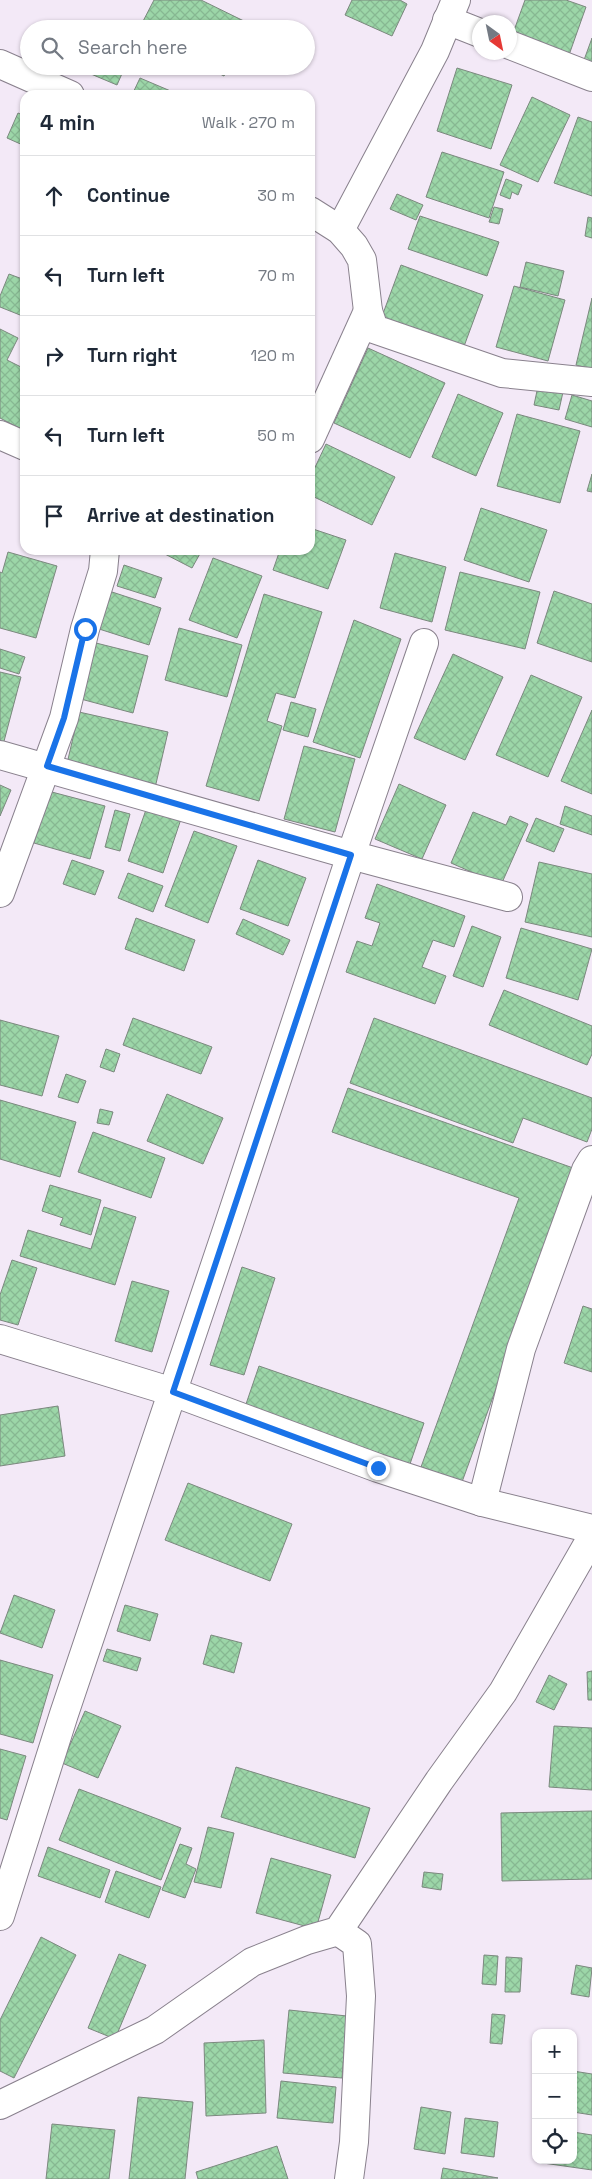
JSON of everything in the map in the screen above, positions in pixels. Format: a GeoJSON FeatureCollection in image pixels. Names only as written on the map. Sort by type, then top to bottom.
{"type":"FeatureCollection","features":[{"type":"Feature","properties":{"kind":"street"},"geometry":{"type":"LineString","coordinates":[[340,230],[435,51],[452,10],[472,26]]}},
{"type":"Feature","properties":{"kind":"street"},"geometry":{"type":"LineString","coordinates":[[517,48],[592,77]]}},
{"type":"Feature","properties":{"kind":"street"},"geometry":{"type":"LineString","coordinates":[[0,64],[20,73]]}},
{"type":"Feature","properties":{"kind":"street"},"geometry":{"type":"LineString","coordinates":[[25,75],[59,90]]}},
{"type":"Feature","properties":{"kind":"street"},"geometry":{"type":"LineString","coordinates":[[315,214],[340,230],[354,246],[362,260],[368,311],[374,329],[502,373],[592,382]]}},
{"type":"Feature","properties":{"kind":"street"},"geometry":{"type":"LineString","coordinates":[[315,428],[368,311]]}},
{"type":"Feature","properties":{"kind":"street"},"geometry":{"type":"LineString","coordinates":[[0,435],[20,444]]}},
{"type":"Feature","properties":{"kind":"street"},"geometry":{"type":"LineString","coordinates":[[0,893],[64,718],[85,629],[103,571],[105,555]]}},
{"type":"Feature","properties":{"kind":"street"},"geometry":{"type":"LineString","coordinates":[[0,1916],[64,1714],[351,855],[424,643]]}},
{"type":"Feature","properties":{"kind":"street"},"geometry":{"type":"LineString","coordinates":[[0,754],[351,855],[508,897]]}},
{"type":"Feature","properties":{"kind":"street"},"geometry":{"type":"LineString","coordinates":[[482,1502],[521,1349],[586,1170],[592,1160]]}},
{"type":"Feature","properties":{"kind":"street"},"geometry":{"type":"LineString","coordinates":[[0,1339],[173,1392],[378,1468],[482,1502],[592,1529]]}},
{"type":"Feature","properties":{"kind":"street"},"geometry":{"type":"LineString","coordinates":[[0,2105],[156,2030],[252,1962],[307,1940],[338,1931],[439,1781],[502,1692],[592,1537]]}},
{"type":"Feature","properties":{"kind":"street"},"geometry":{"type":"LineString","coordinates":[[338,1931],[357,1944],[362,1996],[354,2142],[349,2179]]}},
{"type":"Feature","properties":{"kind":"building"},"geometry":{"type":"Polygon","coordinates":[[[154,0],[201,0],[242,20],[144,20],[154,0]]]}},
{"type":"Feature","properties":{"kind":"building"},"geometry":{"type":"Polygon","coordinates":[[[352,0],[400,0],[407,4],[392,36],[345,15],[352,0]]]}},
{"type":"Feature","properties":{"kind":"building"},"geometry":{"type":"Polygon","coordinates":[[[525,0],[566,0],[586,7],[569,55],[517,38],[517,22],[525,0]]]}},
{"type":"Feature","properties":{"kind":"building"},"geometry":{"type":"Polygon","coordinates":[[[592,38],[592,63],[584,60],[592,38]]]}},
{"type":"Feature","properties":{"kind":"building"},"geometry":{"type":"Polygon","coordinates":[[[457,68],[512,85],[491,149],[437,131],[457,68]]]}},
{"type":"Feature","properties":{"kind":"building"},"geometry":{"type":"Polygon","coordinates":[[[93,75],[121,75],[117,85],[93,75]]]}},
{"type":"Feature","properties":{"kind":"building"},"geometry":{"type":"Polygon","coordinates":[[[140,78],[168,90],[134,90],[140,78]]]}},
{"type":"Feature","properties":{"kind":"building"},"geometry":{"type":"Polygon","coordinates":[[[532,97],[570,115],[538,182],[500,165],[532,97]]]}},
{"type":"Feature","properties":{"kind":"building"},"geometry":{"type":"Polygon","coordinates":[[[18,113],[20,114],[20,144],[7,138],[18,113]]]}},
{"type":"Feature","properties":{"kind":"building"},"geometry":{"type":"Polygon","coordinates":[[[578,117],[592,122],[592,196],[554,183],[578,117]]]}},
{"type":"Feature","properties":{"kind":"building"},"geometry":{"type":"Polygon","coordinates":[[[442,152],[504,172],[489,218],[426,197],[442,152]]]}},
{"type":"Feature","properties":{"kind":"building"},"geometry":{"type":"Polygon","coordinates":[[[506,179],[522,185],[518,195],[512,192],[510,199],[500,195],[506,179]]]}},
{"type":"Feature","properties":{"kind":"building"},"geometry":{"type":"Polygon","coordinates":[[[397,194],[423,205],[416,220],[390,209],[397,194]]]}},
{"type":"Feature","properties":{"kind":"building"},"geometry":{"type":"Polygon","coordinates":[[[494,207],[503,209],[499,224],[489,222],[494,207]]]}},
{"type":"Feature","properties":{"kind":"building"},"geometry":{"type":"Polygon","coordinates":[[[420,216],[499,242],[487,276],[408,249],[420,216]]]}},
{"type":"Feature","properties":{"kind":"building"},"geometry":{"type":"Polygon","coordinates":[[[588,217],[592,218],[592,238],[585,236],[588,217]]]}},
{"type":"Feature","properties":{"kind":"building"},"geometry":{"type":"Polygon","coordinates":[[[526,262],[564,271],[558,296],[520,287],[526,262]]]}},
{"type":"Feature","properties":{"kind":"building"},"geometry":{"type":"Polygon","coordinates":[[[401,265],[483,295],[463,349],[381,319],[401,265]]]}},
{"type":"Feature","properties":{"kind":"building"},"geometry":{"type":"Polygon","coordinates":[[[9,274],[20,278],[20,315],[0,307],[0,296],[9,274]]]}},
{"type":"Feature","properties":{"kind":"building"},"geometry":{"type":"Polygon","coordinates":[[[514,286],[565,300],[548,361],[496,347],[514,286]]]}},
{"type":"Feature","properties":{"kind":"building"},"geometry":{"type":"Polygon","coordinates":[[[592,298],[592,369],[576,365],[592,298]]]}},
{"type":"Feature","properties":{"kind":"building"},"geometry":{"type":"Polygon","coordinates":[[[0,329],[18,338],[7,360],[20,366],[20,428],[0,418],[0,329]]]}},
{"type":"Feature","properties":{"kind":"building"},"geometry":{"type":"Polygon","coordinates":[[[368,348],[445,383],[410,458],[334,423],[368,348]]]}},
{"type":"Feature","properties":{"kind":"building"},"geometry":{"type":"Polygon","coordinates":[[[538,386],[563,392],[559,410],[534,405],[538,386]]]}},
{"type":"Feature","properties":{"kind":"building"},"geometry":{"type":"Polygon","coordinates":[[[458,394],[503,413],[476,476],[432,457],[458,394]]]}},
{"type":"Feature","properties":{"kind":"building"},"geometry":{"type":"Polygon","coordinates":[[[572,395],[592,401],[592,427],[565,419],[572,395]]]}},
{"type":"Feature","properties":{"kind":"building"},"geometry":{"type":"Polygon","coordinates":[[[517,414],[580,431],[560,503],[497,486],[517,414]]]}},
{"type":"Feature","properties":{"kind":"building"},"geometry":{"type":"Polygon","coordinates":[[[326,444],[395,477],[372,525],[315,497],[315,467],[326,444]]]}},
{"type":"Feature","properties":{"kind":"building"},"geometry":{"type":"Polygon","coordinates":[[[592,474],[592,492],[587,491],[592,474]]]}},
{"type":"Feature","properties":{"kind":"building"},"geometry":{"type":"Polygon","coordinates":[[[481,508],[547,530],[529,582],[464,560],[481,508]]]}},
{"type":"Feature","properties":{"kind":"building"},"geometry":{"type":"Polygon","coordinates":[[[315,530],[346,540],[328,589],[273,570],[278,555],[315,555],[315,530]]]}},
{"type":"Feature","properties":{"kind":"building"},"geometry":{"type":"Polygon","coordinates":[[[8,552],[57,566],[36,638],[0,628],[0,572],[2,573],[8,552]]]}},
{"type":"Feature","properties":{"kind":"building"},"geometry":{"type":"Polygon","coordinates":[[[395,553],[446,567],[432,622],[380,608],[395,553]]]}},
{"type":"Feature","properties":{"kind":"building"},"geometry":{"type":"Polygon","coordinates":[[[167,555],[199,555],[192,568],[167,555]]]}},
{"type":"Feature","properties":{"kind":"building"},"geometry":{"type":"Polygon","coordinates":[[[213,558],[262,576],[237,638],[189,620],[213,558]]]}},
{"type":"Feature","properties":{"kind":"building"},"geometry":{"type":"Polygon","coordinates":[[[124,565],[162,578],[155,598],[117,586],[124,565]]]}},
{"type":"Feature","properties":{"kind":"building"},"geometry":{"type":"Polygon","coordinates":[[[460,572],[540,592],[525,649],[445,630],[460,572]]]}},
{"type":"Feature","properties":{"kind":"building"},"geometry":{"type":"Polygon","coordinates":[[[109,591],[161,608],[149,645],[96,628],[109,591]]]}},
{"type":"Feature","properties":{"kind":"building"},"geometry":{"type":"Polygon","coordinates":[[[554,591],[592,604],[592,662],[537,643],[554,591]]]}},
{"type":"Feature","properties":{"kind":"building"},"geometry":{"type":"Polygon","coordinates":[[[264,594],[322,612],[295,698],[276,693],[267,721],[282,726],[259,801],[206,786],[264,594]]]}},
{"type":"Feature","properties":{"kind":"building"},"geometry":{"type":"Polygon","coordinates":[[[354,620],[401,639],[360,758],[313,742],[354,620]]]}},
{"type":"Feature","properties":{"kind":"building"},"geometry":{"type":"Polygon","coordinates":[[[179,628],[242,645],[227,697],[165,680],[179,628]]]}},
{"type":"Feature","properties":{"kind":"building"},"geometry":{"type":"Polygon","coordinates":[[[92,642],[148,656],[133,713],[77,698],[92,642]]]}},
{"type":"Feature","properties":{"kind":"building"},"geometry":{"type":"Polygon","coordinates":[[[0,649],[25,657],[19,674],[0,668],[0,649]]]}},
{"type":"Feature","properties":{"kind":"building"},"geometry":{"type":"Polygon","coordinates":[[[453,654],[503,677],[465,760],[414,738],[453,654]]]}},
{"type":"Feature","properties":{"kind":"building"},"geometry":{"type":"Polygon","coordinates":[[[0,672],[21,677],[3,745],[0,744],[0,672]]]}},
{"type":"Feature","properties":{"kind":"building"},"geometry":{"type":"Polygon","coordinates":[[[531,675],[582,697],[548,777],[496,755],[531,675]]]}},
{"type":"Feature","properties":{"kind":"building"},"geometry":{"type":"Polygon","coordinates":[[[291,702],[316,709],[308,737],[283,730],[291,702]]]}},
{"type":"Feature","properties":{"kind":"building"},"geometry":{"type":"Polygon","coordinates":[[[592,710],[592,794],[561,781],[592,710]]]}},
{"type":"Feature","properties":{"kind":"building"},"geometry":{"type":"Polygon","coordinates":[[[79,712],[168,732],[155,788],[66,768],[79,712]]]}},
{"type":"Feature","properties":{"kind":"building"},"geometry":{"type":"Polygon","coordinates":[[[304,746],[355,759],[335,832],[284,819],[304,746]]]}},
{"type":"Feature","properties":{"kind":"building"},"geometry":{"type":"Polygon","coordinates":[[[399,784],[446,805],[422,859],[375,839],[399,784]]]}},
{"type":"Feature","properties":{"kind":"building"},"geometry":{"type":"Polygon","coordinates":[[[0,785],[11,790],[0,816],[0,785]]]}},
{"type":"Feature","properties":{"kind":"building"},"geometry":{"type":"Polygon","coordinates":[[[48,791],[105,806],[90,859],[34,843],[48,791]]]}},
{"type":"Feature","properties":{"kind":"building"},"geometry":{"type":"Polygon","coordinates":[[[148,804],[182,816],[163,873],[128,861],[148,804]]]}},
{"type":"Feature","properties":{"kind":"building"},"geometry":{"type":"Polygon","coordinates":[[[565,806],[592,816],[592,835],[560,824],[565,806]]]}},
{"type":"Feature","properties":{"kind":"building"},"geometry":{"type":"Polygon","coordinates":[[[115,810],[130,814],[120,851],[105,847],[115,810]]]}},
{"type":"Feature","properties":{"kind":"building"},"geometry":{"type":"Polygon","coordinates":[[[473,812],[506,825],[510,816],[528,824],[501,885],[451,863],[473,812]]]}},
{"type":"Feature","properties":{"kind":"building"},"geometry":{"type":"Polygon","coordinates":[[[536,818],[564,829],[554,852],[526,841],[536,818]]]}},
{"type":"Feature","properties":{"kind":"building"},"geometry":{"type":"Polygon","coordinates":[[[194,831],[237,846],[208,923],[165,906],[194,831]]]}},
{"type":"Feature","properties":{"kind":"building"},"geometry":{"type":"Polygon","coordinates":[[[72,860],[104,871],[95,895],[63,884],[72,860]]]}},
{"type":"Feature","properties":{"kind":"building"},"geometry":{"type":"Polygon","coordinates":[[[258,860],[306,878],[288,926],[240,909],[258,860]]]}},
{"type":"Feature","properties":{"kind":"building"},"geometry":{"type":"Polygon","coordinates":[[[539,862],[592,874],[592,937],[525,922],[539,862]]]}},
{"type":"Feature","properties":{"kind":"building"},"geometry":{"type":"Polygon","coordinates":[[[128,873],[163,886],[153,912],[118,898],[128,873]]]}},
{"type":"Feature","properties":{"kind":"building"},"geometry":{"type":"Polygon","coordinates":[[[377,884],[465,916],[454,947],[433,940],[422,967],[446,976],[435,1004],[346,972],[357,941],[372,946],[380,923],[365,918],[377,884]]]}},
{"type":"Feature","properties":{"kind":"building"},"geometry":{"type":"Polygon","coordinates":[[[136,918],[195,940],[184,971],[125,949],[136,918]]]}},
{"type":"Feature","properties":{"kind":"building"},"geometry":{"type":"Polygon","coordinates":[[[243,919],[290,940],[283,955],[236,934],[243,919]]]}},
{"type":"Feature","properties":{"kind":"building"},"geometry":{"type":"Polygon","coordinates":[[[472,926],[501,937],[483,987],[453,976],[472,926]]]}},
{"type":"Feature","properties":{"kind":"building"},"geometry":{"type":"Polygon","coordinates":[[[521,928],[592,949],[578,1000],[506,978],[521,928]]]}},
{"type":"Feature","properties":{"kind":"building"},"geometry":{"type":"Polygon","coordinates":[[[504,990],[592,1026],[592,1054],[587,1065],[489,1025],[504,990]]]}},
{"type":"Feature","properties":{"kind":"building"},"geometry":{"type":"Polygon","coordinates":[[[133,1018],[212,1047],[201,1074],[123,1045],[133,1018]]]}},
{"type":"Feature","properties":{"kind":"building"},"geometry":{"type":"Polygon","coordinates":[[[374,1018],[592,1098],[592,1129],[587,1142],[523,1118],[513,1143],[350,1083],[374,1018]]]}},
{"type":"Feature","properties":{"kind":"building"},"geometry":{"type":"Polygon","coordinates":[[[0,1020],[59,1036],[42,1096],[0,1085],[0,1020]]]}},
{"type":"Feature","properties":{"kind":"building"},"geometry":{"type":"Polygon","coordinates":[[[106,1049],[120,1054],[114,1072],[100,1067],[106,1049]]]}},
{"type":"Feature","properties":{"kind":"building"},"geometry":{"type":"Polygon","coordinates":[[[66,1074],[86,1081],[78,1103],[58,1097],[66,1074]]]}},
{"type":"Feature","properties":{"kind":"building"},"geometry":{"type":"Polygon","coordinates":[[[348,1088],[576,1169],[462,1482],[421,1467],[519,1198],[332,1132],[348,1088]]]}},
{"type":"Feature","properties":{"kind":"building"},"geometry":{"type":"Polygon","coordinates":[[[167,1094],[223,1118],[203,1164],[147,1141],[167,1094]]]}},
{"type":"Feature","properties":{"kind":"building"},"geometry":{"type":"Polygon","coordinates":[[[0,1100],[76,1122],[60,1177],[0,1159],[0,1100]]]}},
{"type":"Feature","properties":{"kind":"building"},"geometry":{"type":"Polygon","coordinates":[[[100,1109],[113,1112],[109,1125],[97,1123],[100,1109]]]}},
{"type":"Feature","properties":{"kind":"building"},"geometry":{"type":"Polygon","coordinates":[[[93,1132],[165,1158],[151,1198],[78,1172],[93,1132]]]}},
{"type":"Feature","properties":{"kind":"building"},"geometry":{"type":"Polygon","coordinates":[[[50,1185],[101,1200],[91,1235],[60,1225],[63,1218],[42,1211],[50,1185]]]}},
{"type":"Feature","properties":{"kind":"building"},"geometry":{"type":"Polygon","coordinates":[[[104,1207],[136,1217],[115,1285],[20,1256],[28,1230],[91,1249],[104,1207]]]}},
{"type":"Feature","properties":{"kind":"building"},"geometry":{"type":"Polygon","coordinates":[[[12,1260],[37,1268],[18,1325],[0,1320],[0,1295],[12,1260]]]}},
{"type":"Feature","properties":{"kind":"building"},"geometry":{"type":"Polygon","coordinates":[[[242,1267],[275,1278],[244,1375],[210,1365],[242,1267]]]}},
{"type":"Feature","properties":{"kind":"building"},"geometry":{"type":"Polygon","coordinates":[[[132,1281],[169,1291],[152,1352],[115,1341],[132,1281]]]}},
{"type":"Feature","properties":{"kind":"building"},"geometry":{"type":"Polygon","coordinates":[[[583,1306],[592,1309],[592,1372],[564,1363],[583,1306]]]}},
{"type":"Feature","properties":{"kind":"building"},"geometry":{"type":"Polygon","coordinates":[[[259,1366],[424,1423],[410,1464],[245,1407],[259,1366]]]}},
{"type":"Feature","properties":{"kind":"building"},"geometry":{"type":"Polygon","coordinates":[[[58,1406],[65,1456],[0,1466],[0,1415],[58,1406]]]}},
{"type":"Feature","properties":{"kind":"building"},"geometry":{"type":"Polygon","coordinates":[[[188,1483],[292,1524],[270,1581],[165,1540],[188,1483]]]}},
{"type":"Feature","properties":{"kind":"building"},"geometry":{"type":"Polygon","coordinates":[[[14,1595],[55,1610],[42,1648],[0,1633],[14,1595]]]}},
{"type":"Feature","properties":{"kind":"building"},"geometry":{"type":"Polygon","coordinates":[[[125,1605],[158,1614],[150,1641],[117,1631],[125,1605]]]}},
{"type":"Feature","properties":{"kind":"building"},"geometry":{"type":"Polygon","coordinates":[[[211,1635],[242,1643],[234,1673],[203,1664],[211,1635]]]}},
{"type":"Feature","properties":{"kind":"building"},"geometry":{"type":"Polygon","coordinates":[[[107,1649],[141,1658],[137,1671],[103,1661],[107,1649]]]}},
{"type":"Feature","properties":{"kind":"building"},"geometry":{"type":"Polygon","coordinates":[[[0,1660],[53,1675],[33,1743],[0,1734],[0,1660]]]}},
{"type":"Feature","properties":{"kind":"building"},"geometry":{"type":"Polygon","coordinates":[[[592,1671],[592,1700],[588,1700],[587,1672],[592,1671]]]}},
{"type":"Feature","properties":{"kind":"building"},"geometry":{"type":"Polygon","coordinates":[[[549,1675],[567,1684],[554,1710],[536,1702],[549,1675]]]}},
{"type":"Feature","properties":{"kind":"building"},"geometry":{"type":"Polygon","coordinates":[[[85,1711],[121,1726],[98,1778],[62,1763],[85,1711]]]}},
{"type":"Feature","properties":{"kind":"building"},"geometry":{"type":"Polygon","coordinates":[[[554,1726],[592,1728],[592,1790],[549,1787],[554,1726]]]}},
{"type":"Feature","properties":{"kind":"building"},"geometry":{"type":"Polygon","coordinates":[[[0,1749],[26,1756],[7,1820],[0,1818],[0,1749]]]}},
{"type":"Feature","properties":{"kind":"building"},"geometry":{"type":"Polygon","coordinates":[[[236,1767],[370,1808],[355,1858],[221,1817],[236,1767]]]}},
{"type":"Feature","properties":{"kind":"building"},"geometry":{"type":"Polygon","coordinates":[[[79,1789],[181,1828],[161,1880],[59,1840],[79,1789]]]}},
{"type":"Feature","properties":{"kind":"building"},"geometry":{"type":"Polygon","coordinates":[[[592,1811],[592,1879],[502,1881],[501,1813],[592,1811]]]}},
{"type":"Feature","properties":{"kind":"building"},"geometry":{"type":"Polygon","coordinates":[[[208,1827],[234,1833],[221,1888],[194,1882],[208,1827]]]}},
{"type":"Feature","properties":{"kind":"building"},"geometry":{"type":"Polygon","coordinates":[[[180,1844],[192,1848],[186,1864],[196,1869],[185,1898],[162,1890],[180,1844]]]}},
{"type":"Feature","properties":{"kind":"building"},"geometry":{"type":"Polygon","coordinates":[[[48,1847],[110,1870],[100,1898],[38,1876],[48,1847]]]}},
{"type":"Feature","properties":{"kind":"building"},"geometry":{"type":"Polygon","coordinates":[[[271,1858],[331,1875],[316,1929],[256,1913],[271,1858]]]}},
{"type":"Feature","properties":{"kind":"building"},"geometry":{"type":"Polygon","coordinates":[[[116,1871],[161,1887],[149,1918],[105,1902],[116,1871]]]}},
{"type":"Feature","properties":{"kind":"building"},"geometry":{"type":"Polygon","coordinates":[[[424,1872],[443,1874],[441,1890],[422,1887],[424,1872]]]}},
{"type":"Feature","properties":{"kind":"building"},"geometry":{"type":"Polygon","coordinates":[[[41,1937],[76,1955],[14,2078],[0,2071],[0,2020],[41,1937]]]}},
{"type":"Feature","properties":{"kind":"building"},"geometry":{"type":"Polygon","coordinates":[[[119,1954],[146,1965],[115,2039],[88,2028],[119,1954]]]}},
{"type":"Feature","properties":{"kind":"building"},"geometry":{"type":"Polygon","coordinates":[[[484,1955],[498,1956],[496,1985],[482,1984],[484,1955]]]}},
{"type":"Feature","properties":{"kind":"building"},"geometry":{"type":"Polygon","coordinates":[[[506,1957],[522,1958],[520,1992],[505,1992],[506,1957]]]}},
{"type":"Feature","properties":{"kind":"building"},"geometry":{"type":"Polygon","coordinates":[[[576,1965],[592,1968],[589,1997],[571,1994],[576,1965]]]}},
{"type":"Feature","properties":{"kind":"building"},"geometry":{"type":"Polygon","coordinates":[[[289,2010],[347,2016],[342,2078],[283,2073],[289,2010]]]}},
{"type":"Feature","properties":{"kind":"building"},"geometry":{"type":"Polygon","coordinates":[[[492,2014],[505,2015],[502,2044],[490,2043],[492,2014]]]}},
{"type":"Feature","properties":{"kind":"building"},"geometry":{"type":"Polygon","coordinates":[[[264,2040],[266,2113],[206,2116],[204,2043],[264,2040]]]}},
{"type":"Feature","properties":{"kind":"building"},"geometry":{"type":"Polygon","coordinates":[[[577,2072],[592,2074],[592,2115],[577,2113],[577,2072]]]}},
{"type":"Feature","properties":{"kind":"building"},"geometry":{"type":"Polygon","coordinates":[[[281,2081],[336,2087],[333,2123],[277,2118],[281,2081]]]}},
{"type":"Feature","properties":{"kind":"building"},"geometry":{"type":"Polygon","coordinates":[[[138,2097],[193,2102],[185,2179],[129,2179],[138,2097]]]}},
{"type":"Feature","properties":{"kind":"building"},"geometry":{"type":"Polygon","coordinates":[[[421,2107],[451,2112],[445,2154],[414,2149],[421,2107]]]}},
{"type":"Feature","properties":{"kind":"building"},"geometry":{"type":"Polygon","coordinates":[[[465,2118],[498,2122],[494,2157],[461,2153],[465,2118]]]}},
{"type":"Feature","properties":{"kind":"building"},"geometry":{"type":"Polygon","coordinates":[[[52,2124],[115,2130],[109,2179],[46,2179],[52,2124]]]}},
{"type":"Feature","properties":{"kind":"building"},"geometry":{"type":"Polygon","coordinates":[[[577,2133],[592,2135],[592,2170],[550,2164],[577,2164],[577,2133]]]}},
{"type":"Feature","properties":{"kind":"building"},"geometry":{"type":"Polygon","coordinates":[[[277,2146],[288,2179],[198,2179],[196,2172],[277,2146]]]}},
{"type":"Feature","properties":{"kind":"building"},"geometry":{"type":"Polygon","coordinates":[[[443,2168],[498,2178],[441,2179],[443,2168]]]}},
{"type":"Feature","properties":{"kind":"route"},"geometry":{"type":"LineString","coordinates":[[85,629],[64,718],[47,766],[351,855],[173,1392],[378,1468]]}}]}
